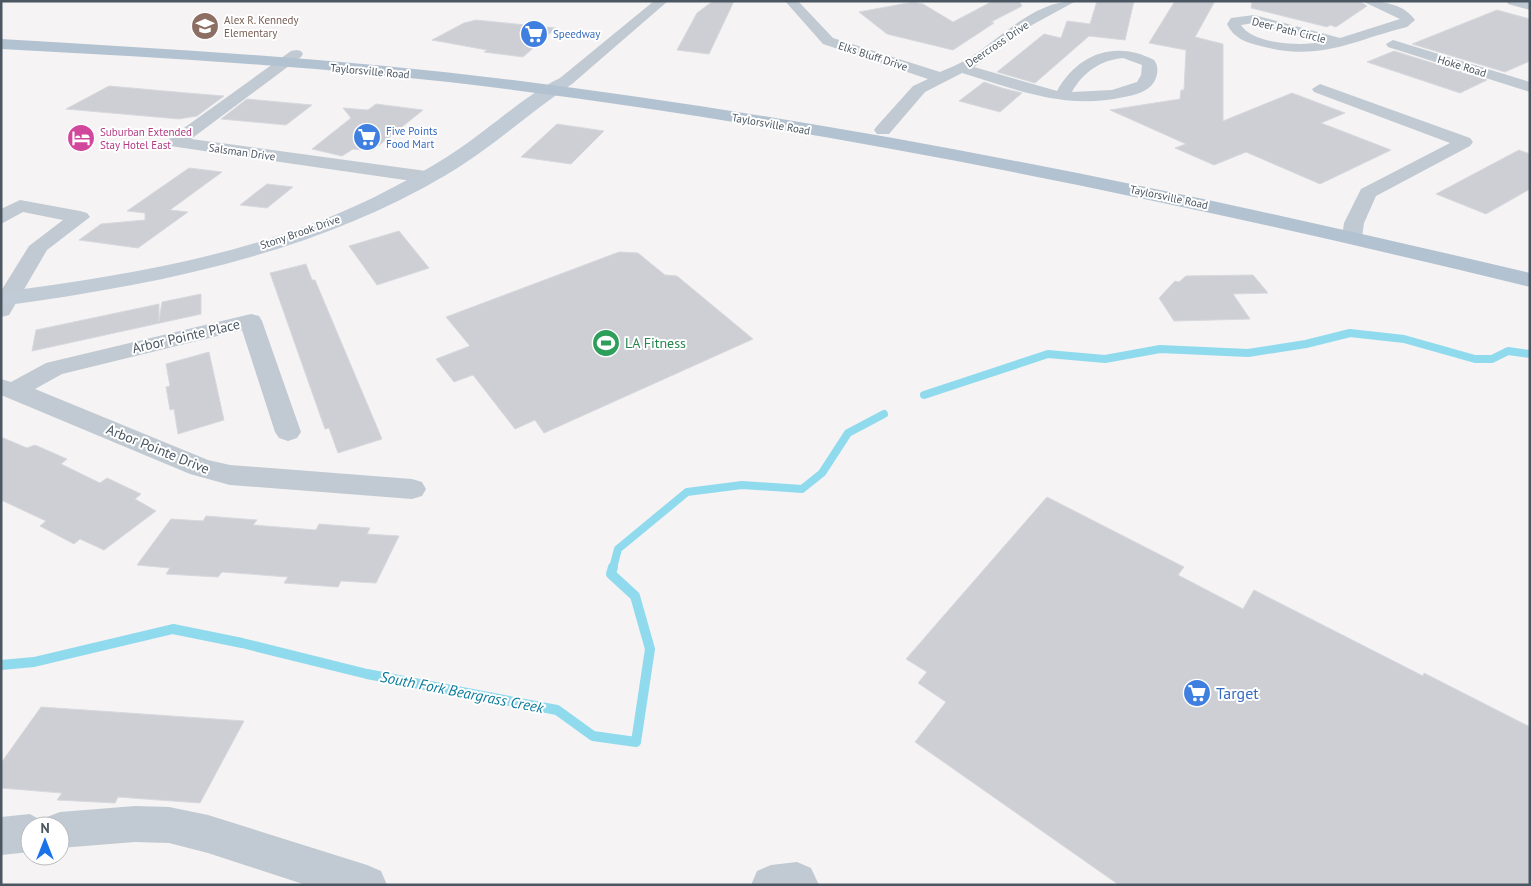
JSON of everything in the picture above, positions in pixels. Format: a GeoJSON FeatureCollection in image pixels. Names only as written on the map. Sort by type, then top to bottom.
{"type":"FeatureCollection","features":[{"type":"Feature","properties":{"kind":"main road","name":"Taylorsville Road"},"geometry":{"type":"LineString","coordinates":[[1,35],[290,58],[695,99],[883,130],[1143,177],[1353,230],[1530,280]]}},
{"type":"Feature","properties":{"kind":"main road","name":"Taylorsville Road"},"geometry":{"type":"LineString","coordinates":[[1,44],[290,58]]}},
{"type":"Feature","properties":{"kind":"main road","name":"Taylorsville Road"},"geometry":{"type":"LineString","coordinates":[[559,86],[970,157],[1530,264]]}},
{"type":"Feature","properties":{"kind":"street"},"geometry":{"type":"LineString","coordinates":[[559,86],[662,1]]}},
{"type":"Feature","properties":{"kind":"street","name":"Elks Bluff Drive"},"geometry":{"type":"LineString","coordinates":[[792,1],[819,34],[828,41],[844,48],[942,78]]}},
{"type":"Feature","properties":{"kind":"street","name":"Deercross Drive"},"geometry":{"type":"LineString","coordinates":[[883,130],[919,89],[961,68],[1027,22],[1070,1]]}},
{"type":"Feature","properties":{"kind":"street","name":"Deer Path Circle"},"geometry":{"type":"LineString","coordinates":[[1338,42],[1254,19],[1236,21],[1234,24],[1235,29],[1243,35],[1286,47],[1315,48],[1338,42],[1402,24],[1408,20],[1400,13],[1368,1]]}},
{"type":"Feature","properties":{"kind":"street"},"geometry":{"type":"LineString","coordinates":[[1513,1],[1530,6]]}},
{"type":"Feature","properties":{"kind":"street","name":"Hoke Road"},"geometry":{"type":"LineString","coordinates":[[1393,44],[1530,87]]}},
{"type":"Feature","properties":{"kind":"street"},"geometry":{"type":"LineString","coordinates":[[961,68],[1062,97],[1100,96],[1142,85],[1147,80],[1150,69],[1149,63],[1143,58],[1127,54],[1104,55],[1096,58],[1068,83],[1062,97]]}},
{"type":"Feature","properties":{"kind":"street","name":"Salsman Drive"},"geometry":{"type":"LineString","coordinates":[[290,58],[176,142],[426,177]]}},
{"type":"Feature","properties":{"kind":"street","name":"Stony Brook Drive"},"geometry":{"type":"LineString","coordinates":[[4,302],[95,285],[228,256],[295,235],[353,213],[426,177],[464,155],[559,86]]}},
{"type":"Feature","properties":{"kind":"street"},"geometry":{"type":"LineString","coordinates":[[1320,89],[1464,142],[1368,193],[1353,230]]}},
{"type":"Feature","properties":{"kind":"street"},"geometry":{"type":"LineString","coordinates":[[1,218],[20,206],[80,218],[39,246],[4,302]]}},
{"type":"Feature","properties":{"kind":"street","name":"Arbor Pointe Place"},"geometry":{"type":"LineString","coordinates":[[7,390],[54,368],[250,321],[288,432]]}},
{"type":"Feature","properties":{"kind":"street","name":"Arbor Pointe Drive"},"geometry":{"type":"LineString","coordinates":[[7,390],[32,397],[200,467],[230,475],[412,489]]}},
{"type":"Feature","properties":{"kind":"street"},"geometry":{"type":"LineString","coordinates":[[70,829],[135,824],[169,825],[208,834],[367,885]]}},
{"type":"Feature","properties":{"kind":"street"},"geometry":{"type":"LineString","coordinates":[[1,836],[20,835]]}},
{"type":"Feature","properties":{"kind":"street"},"geometry":{"type":"LineString","coordinates":[[771,885],[797,882],[799,885]]}},
{"type":"Feature","properties":{"kind":"building"},"geometry":{"type":"Polygon","coordinates":[[[713,1],[734,1],[709,54],[677,50],[697,13],[713,1]]]}},
{"type":"Feature","properties":{"kind":"building"},"geometry":{"type":"Polygon","coordinates":[[[993,1],[1019,1],[1022,6],[991,22],[994,23],[953,50],[887,34],[859,12],[913,2],[923,4],[953,22],[993,1]]]}},
{"type":"Feature","properties":{"kind":"building"},"geometry":{"type":"Polygon","coordinates":[[[1097,1],[1134,1],[1125,40],[1089,36],[1035,83],[997,72],[1044,34],[1061,38],[1067,21],[1090,24],[1097,1]]]}},
{"type":"Feature","properties":{"kind":"building"},"geometry":{"type":"Polygon","coordinates":[[[1175,1],[1215,1],[1195,37],[1223,44],[1223,121],[1292,93],[1345,113],[1321,123],[1391,150],[1320,184],[1246,152],[1214,165],[1175,148],[1186,144],[1110,110],[1180,99],[1181,90],[1184,90],[1186,50],[1149,43],[1175,1]]]}},
{"type":"Feature","properties":{"kind":"building"},"geometry":{"type":"Polygon","coordinates":[[[1252,1],[1360,1],[1367,6],[1336,27],[1330,25],[1327,27],[1251,8],[1252,1]]]}},
{"type":"Feature","properties":{"kind":"building"},"geometry":{"type":"Polygon","coordinates":[[[1497,10],[1530,19],[1530,61],[1505,72],[1412,44],[1497,10]]]}},
{"type":"Feature","properties":{"kind":"building"},"geometry":{"type":"Polygon","coordinates":[[[476,20],[556,28],[523,57],[484,52],[487,50],[432,40],[464,23],[476,20]]]}},
{"type":"Feature","properties":{"kind":"building"},"geometry":{"type":"Polygon","coordinates":[[[1394,51],[1487,80],[1460,93],[1367,62],[1394,51]]]}},
{"type":"Feature","properties":{"kind":"building"},"geometry":{"type":"Polygon","coordinates":[[[984,82],[1022,93],[1000,112],[959,101],[984,82]]]}},
{"type":"Feature","properties":{"kind":"building"},"geometry":{"type":"Polygon","coordinates":[[[109,86],[224,96],[197,116],[179,119],[66,109],[109,86]]]}},
{"type":"Feature","properties":{"kind":"building"},"geometry":{"type":"Polygon","coordinates":[[[247,99],[312,105],[286,125],[221,119],[247,99]]]}},
{"type":"Feature","properties":{"kind":"building"},"geometry":{"type":"Polygon","coordinates":[[[376,104],[423,110],[372,151],[353,149],[342,156],[312,149],[351,118],[343,108],[368,110],[376,104]]]}},
{"type":"Feature","properties":{"kind":"building"},"geometry":{"type":"Polygon","coordinates":[[[557,124],[604,131],[571,164],[521,157],[557,124]]]}},
{"type":"Feature","properties":{"kind":"building"},"geometry":{"type":"Polygon","coordinates":[[[1519,150],[1530,154],[1530,189],[1486,214],[1436,194],[1519,150]]]}},
{"type":"Feature","properties":{"kind":"building"},"geometry":{"type":"Polygon","coordinates":[[[189,168],[222,172],[170,210],[188,212],[138,248],[79,240],[101,224],[145,220],[145,213],[127,211],[189,168]]]}},
{"type":"Feature","properties":{"kind":"building"},"geometry":{"type":"Polygon","coordinates":[[[267,184],[293,187],[267,208],[240,205],[267,184]]]}},
{"type":"Feature","properties":{"kind":"building"},"geometry":{"type":"Polygon","coordinates":[[[399,231],[429,268],[377,285],[349,246],[399,231]]]}},
{"type":"Feature","properties":{"kind":"building","name":"LA Fitness"},"geometry":{"type":"Polygon","coordinates":[[[619,252],[638,253],[665,275],[677,276],[753,339],[544,433],[535,420],[515,429],[473,375],[454,382],[436,359],[470,346],[446,317],[619,252]]]}},
{"type":"Feature","properties":{"kind":"building"},"geometry":{"type":"Polygon","coordinates":[[[306,264],[312,280],[315,280],[382,439],[338,453],[329,428],[325,429],[270,273],[306,264]]]}},
{"type":"Feature","properties":{"kind":"building"},"geometry":{"type":"Polygon","coordinates":[[[1253,275],[1268,293],[1233,294],[1250,319],[1174,321],[1159,298],[1175,281],[1179,282],[1186,276],[1253,275]]]}},
{"type":"Feature","properties":{"kind":"building"},"geometry":{"type":"Polygon","coordinates":[[[201,294],[201,314],[32,351],[36,330],[159,304],[159,321],[162,302],[201,294]]]}},
{"type":"Feature","properties":{"kind":"building"},"geometry":{"type":"Polygon","coordinates":[[[209,352],[224,420],[178,434],[174,409],[170,410],[166,387],[170,386],[166,364],[209,352]]]}},
{"type":"Feature","properties":{"kind":"building"},"geometry":{"type":"Polygon","coordinates":[[[1,437],[27,448],[35,445],[67,459],[61,464],[100,483],[107,478],[141,494],[135,499],[156,511],[104,550],[80,539],[74,544],[40,526],[46,521],[1,500],[1,437]]]}},
{"type":"Feature","properties":{"kind":"building","name":"Target"},"geometry":{"type":"Polygon","coordinates":[[[1047,497],[1184,567],[1178,575],[1243,609],[1254,590],[1423,676],[1424,673],[1530,727],[1530,885],[1119,885],[915,742],[946,702],[918,683],[927,672],[906,659],[1047,497]]]}},
{"type":"Feature","properties":{"kind":"building"},"geometry":{"type":"Polygon","coordinates":[[[206,516],[257,520],[253,525],[316,530],[319,524],[370,528],[367,534],[399,536],[376,583],[341,581],[338,587],[284,583],[288,577],[222,572],[218,577],[166,574],[170,568],[137,565],[171,519],[203,521],[206,516]]]}},
{"type":"Feature","properties":{"kind":"building"},"geometry":{"type":"Polygon","coordinates":[[[41,707],[244,721],[200,803],[118,797],[115,803],[57,800],[62,793],[1,788],[1,763],[41,707]]]}},
{"type":"Feature","properties":{"kind":"waterway","name":"South Fork Beargrass Creek"},"geometry":{"type":"LineString","coordinates":[[924,395],[1048,354],[1105,359],[1160,349],[1248,353],[1306,344],[1350,333],[1404,339],[1475,359],[1492,359],[1508,351],[1530,354]]}},
{"type":"Feature","properties":{"kind":"waterway","name":"South Fork Beargrass Creek"},"geometry":{"type":"LineString","coordinates":[[613,568],[618,549],[687,492],[742,485],[802,489],[822,473],[848,433],[884,414]]}},
{"type":"Feature","properties":{"kind":"waterway","name":"South Fork Beargrass Creek"},"geometry":{"type":"LineString","coordinates":[[1,665],[34,662],[173,629],[242,643],[367,674],[557,710],[593,736],[636,742],[650,649],[635,596],[611,574],[613,567]]}},
{"type":"Feature","properties":{"kind":"place","name":"Alex R. Kennedy Elementary"},"geometry":{"type":"Point","coordinates":[205,26]}},
{"type":"Feature","properties":{"kind":"place","name":"Speedway"},"geometry":{"type":"Point","coordinates":[534,34]}},
{"type":"Feature","properties":{"kind":"place","name":"Five Points Food Mart"},"geometry":{"type":"Point","coordinates":[367,137]}},
{"type":"Feature","properties":{"kind":"place","name":"Suburban Extended Stay Hotel East"},"geometry":{"type":"Point","coordinates":[81,138]}},
{"type":"Feature","properties":{"kind":"place","name":"LA Fitness"},"geometry":{"type":"Point","coordinates":[606,343]}},
{"type":"Feature","properties":{"kind":"place","name":"Target"},"geometry":{"type":"Point","coordinates":[1197,693]}}]}
